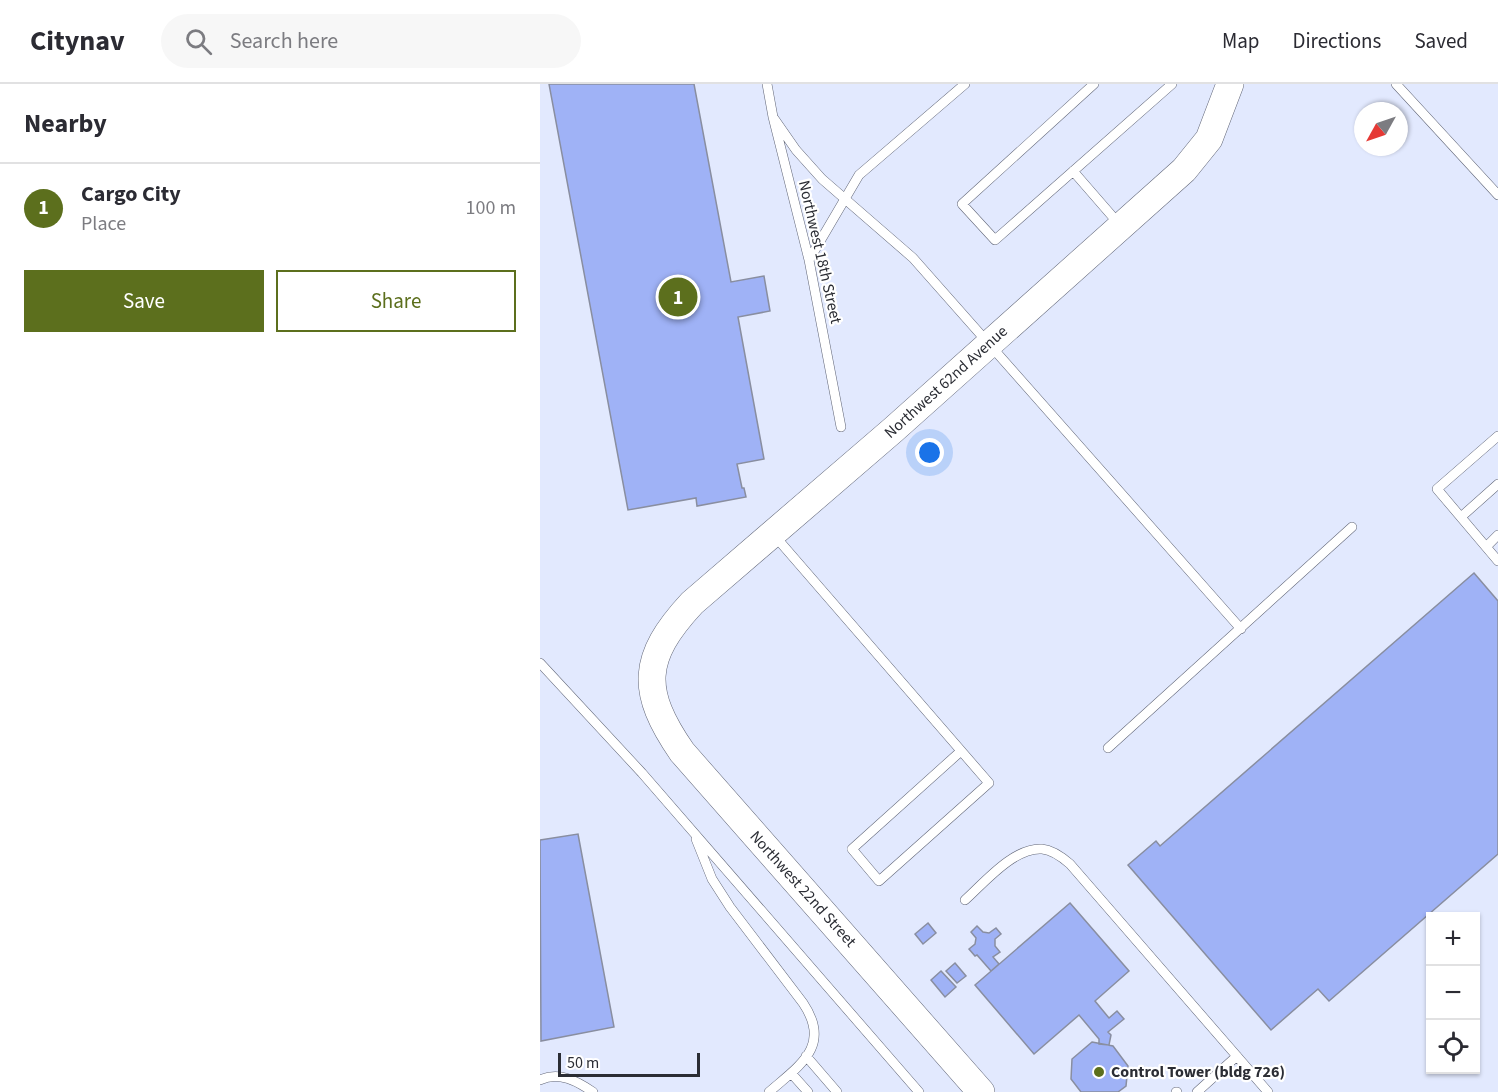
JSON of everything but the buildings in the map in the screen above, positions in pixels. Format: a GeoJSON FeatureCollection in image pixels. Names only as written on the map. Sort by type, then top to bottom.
{"type":"FeatureCollection","features":[{"type":"Feature","properties":{"kind":"street","name":"Northwest 62nd Avenue"},"geometry":{"type":"LineString","coordinates":[[651,671],[657,651],[679,617],[692,603],[774,535],[1121,227],[1198,155],[1216,124],[1230,84]]}},
{"type":"Feature","properties":{"kind":"street","name":"Northwest 22nd Street"},"geometry":{"type":"LineString","coordinates":[[651,671],[657,707],[682,752],[981,1092]]}},
{"type":"Feature","properties":{"kind":"lane","name":"Northwest 18th Street"},"geometry":{"type":"LineString","coordinates":[[767,84],[773,117],[809,260],[841,427]]}},
{"type":"Feature","properties":{"kind":"lane"},"geometry":{"type":"LineString","coordinates":[[809,260],[859,175],[965,84]]}},
{"type":"Feature","properties":{"kind":"lane"},"geometry":{"type":"LineString","coordinates":[[1094,84],[962,204],[995,240],[1172,84]]}},
{"type":"Feature","properties":{"kind":"lane"},"geometry":{"type":"LineString","coordinates":[[1396,84],[1498,195]]}},
{"type":"Feature","properties":{"kind":"lane"},"geometry":{"type":"LineString","coordinates":[[773,117],[808,166],[913,258],[1241,629]]}},
{"type":"Feature","properties":{"kind":"lane"},"geometry":{"type":"LineString","coordinates":[[1073,171],[1121,227]]}},
{"type":"Feature","properties":{"kind":"lane"},"geometry":{"type":"LineString","coordinates":[[1498,436],[1437,489],[1498,561]]}},
{"type":"Feature","properties":{"kind":"lane"},"geometry":{"type":"LineString","coordinates":[[1461,517],[1498,484]]}},
{"type":"Feature","properties":{"kind":"lane"},"geometry":{"type":"LineString","coordinates":[[1108,748],[1352,526]]}},
{"type":"Feature","properties":{"kind":"lane"},"geometry":{"type":"LineString","coordinates":[[774,535],[989,783],[879,880],[852,849],[962,752]]}},
{"type":"Feature","properties":{"kind":"lane"},"geometry":{"type":"LineString","coordinates":[[1486,546],[1498,535]]}},
{"type":"Feature","properties":{"kind":"lane"},"geometry":{"type":"LineString","coordinates":[[540,663],[642,773],[920,1092]]}},
{"type":"Feature","properties":{"kind":"lane"},"geometry":{"type":"LineString","coordinates":[[693,831],[712,879],[730,907],[811,1015],[815,1029],[815,1041],[811,1050],[791,1073],[769,1092]]}},
{"type":"Feature","properties":{"kind":"lane"},"geometry":{"type":"LineString","coordinates":[[965,900],[1017,856],[1027,851],[1042,849],[1059,854],[1268,1092]]}},
{"type":"Feature","properties":{"kind":"lane"},"geometry":{"type":"LineString","coordinates":[[806,1056],[837,1092]]}},
{"type":"Feature","properties":{"kind":"lane"},"geometry":{"type":"LineString","coordinates":[[1197,1092],[1237,1056]]}},
{"type":"Feature","properties":{"kind":"lane"},"geometry":{"type":"LineString","coordinates":[[791,1073],[808,1092]]}},
{"type":"Feature","properties":{"kind":"lane"},"geometry":{"type":"LineString","coordinates":[[540,1080],[548,1076],[574,1079],[593,1092]]}},
{"type":"Feature","properties":{"kind":"shaded area"},"geometry":{"type":"Polygon","coordinates":[[[540,84],[1498,84],[1498,1092],[540,1092],[540,84]]]}},
{"type":"Feature","properties":{"kind":"place","name":"Cargo City"},"geometry":{"type":"Point","coordinates":[678,297]}},
{"type":"Feature","properties":{"kind":"place","name":"Control Tower (bldg 726)"},"geometry":{"type":"Point","coordinates":[1099,1072]}}]}
